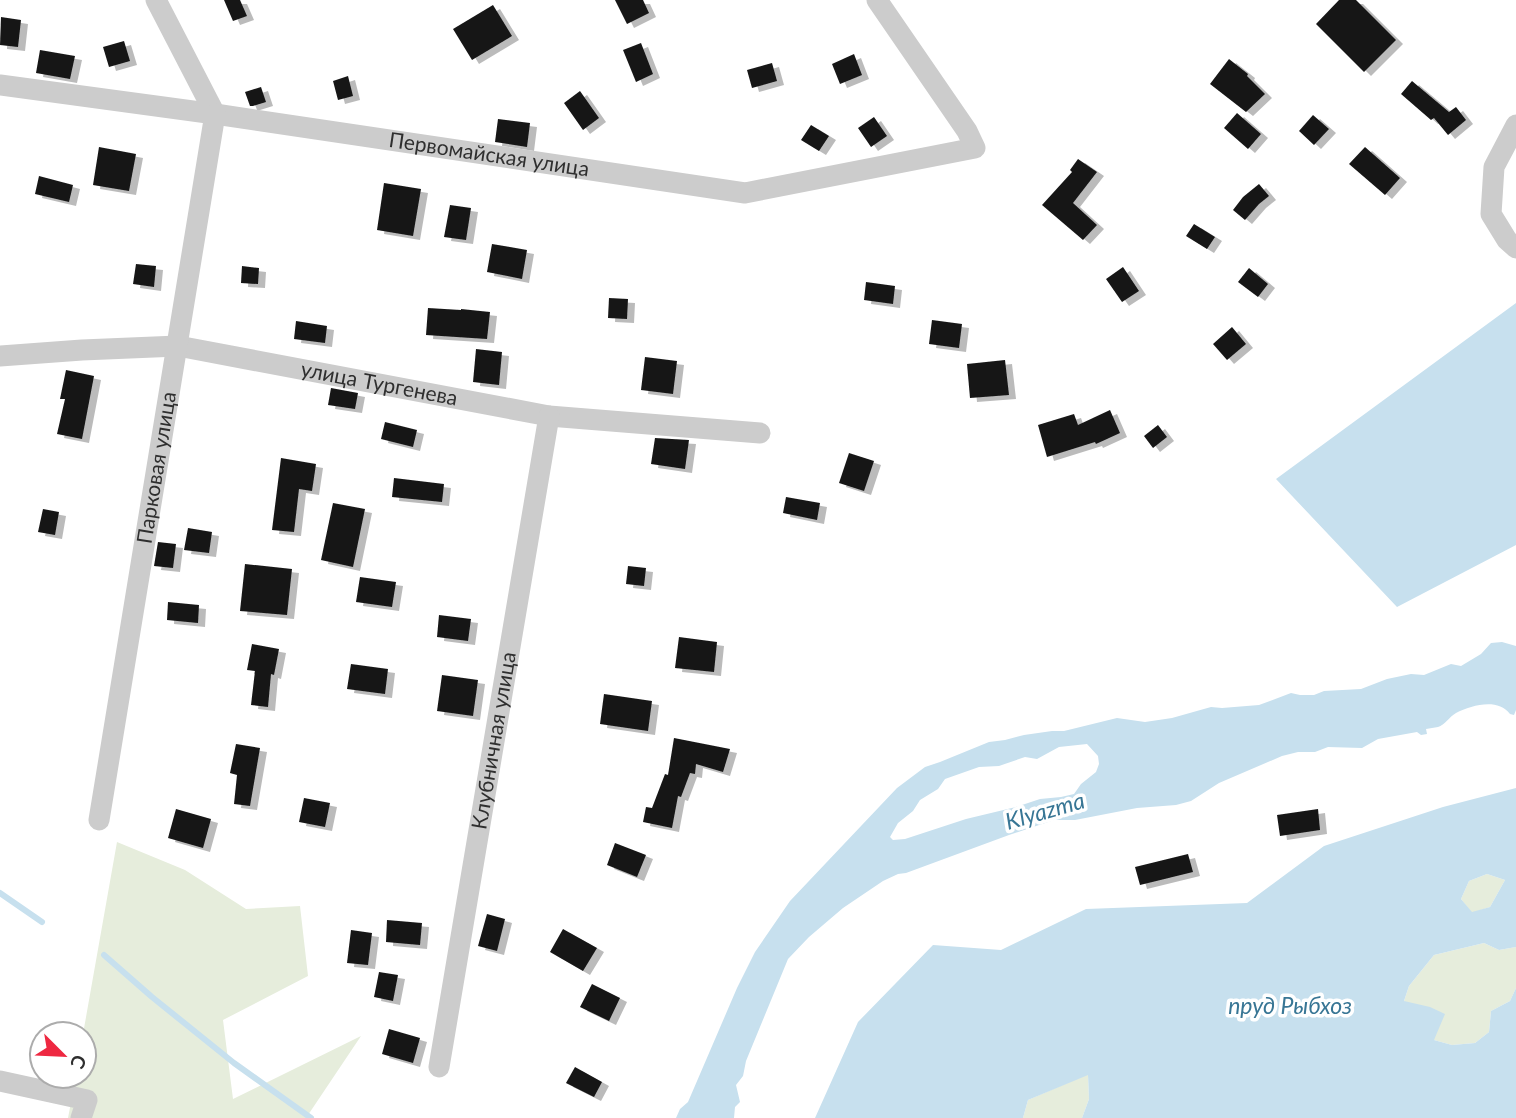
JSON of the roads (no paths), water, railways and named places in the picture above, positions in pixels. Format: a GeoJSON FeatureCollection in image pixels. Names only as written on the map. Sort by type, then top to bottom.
{"type":"FeatureCollection","features":[{"type":"Feature","properties":{"kind":"street"},"geometry":{"type":"LineString","coordinates":[[156,0],[215,114]]}},
{"type":"Feature","properties":{"kind":"street","name":"Первомайская улица"},"geometry":{"type":"LineString","coordinates":[[0,85],[215,114],[745,193],[975,148],[967,131],[877,0]]}},
{"type":"Feature","properties":{"kind":"street","name":"Парковая улица"},"geometry":{"type":"LineString","coordinates":[[99,820],[215,114]]}},
{"type":"Feature","properties":{"kind":"street"},"geometry":{"type":"LineString","coordinates":[[1511,244],[1491,214],[1494,167],[1516,125]]}},
{"type":"Feature","properties":{"kind":"street","name":"улица Тургенева"},"geometry":{"type":"LineString","coordinates":[[0,356],[178,346],[549,416],[760,433]]}},
{"type":"Feature","properties":{"kind":"street","name":"Клубничная улица"},"geometry":{"type":"LineString","coordinates":[[439,1067],[549,416]]}},
{"type":"Feature","properties":{"kind":"street"},"geometry":{"type":"LineString","coordinates":[[0,1081],[84,1109]]}},
{"type":"Feature","properties":{"kind":"water"},"geometry":{"type":"Polygon","coordinates":[[[1516,303],[1516,545],[1397,607],[1276,479],[1516,303]]]}},
{"type":"Feature","properties":{"kind":"water","name":"Klyazma"},"geometry":{"type":"Polygon","coordinates":[[[1502,642],[1516,646],[1514,715],[1499,706],[1484,704],[1456,713],[1440,726],[1426,729],[1427,734],[1421,735],[1417,732],[1378,739],[1362,748],[1328,747],[1315,752],[1282,756],[1219,783],[1191,801],[1075,820],[1054,820],[883,881],[843,908],[788,959],[746,1061],[743,1076],[736,1085],[740,1102],[735,1107],[734,1118],[676,1118],[680,1109],[688,1102],[755,952],[790,901],[897,788],[925,767],[989,742],[1064,731],[1117,718],[1145,722],[1211,707],[1259,705],[1291,693],[1314,695],[1324,691],[1361,689],[1387,679],[1411,674],[1424,675],[1451,664],[1461,666],[1481,654],[1491,643],[1502,642]],[[1087,744],[1059,747],[1037,759],[1025,757],[999,766],[979,767],[945,779],[938,789],[920,800],[913,811],[898,823],[890,837],[893,840],[905,839],[1040,799],[1074,794],[1081,784],[1096,772],[1098,756],[1087,744]]]}},
{"type":"Feature","properties":{"kind":"water","name":"пруд Рыбхоз"},"geometry":{"type":"Polygon","coordinates":[[[1516,788],[1516,947],[1499,950],[1484,943],[1434,955],[1409,986],[1404,1001],[1430,1007],[1445,1014],[1434,1040],[1452,1045],[1475,1043],[1489,1032],[1491,1011],[1510,1001],[1516,988],[1516,1118],[1082,1118],[1089,1099],[1088,1075],[1028,1100],[1023,1118],[815,1118],[858,1022],[933,945],[1001,950],[1086,909],[1247,903],[1324,846],[1443,807],[1516,788]],[[1487,874],[1469,881],[1461,899],[1472,912],[1490,907],[1505,880],[1487,874]]]}},
{"type":"Feature","properties":{"kind":"waterway"},"geometry":{"type":"LineString","coordinates":[[0,893],[42,922]]}},
{"type":"Feature","properties":{"kind":"waterway"},"geometry":{"type":"LineString","coordinates":[[104,955],[234,1063],[311,1118]]}}]}
